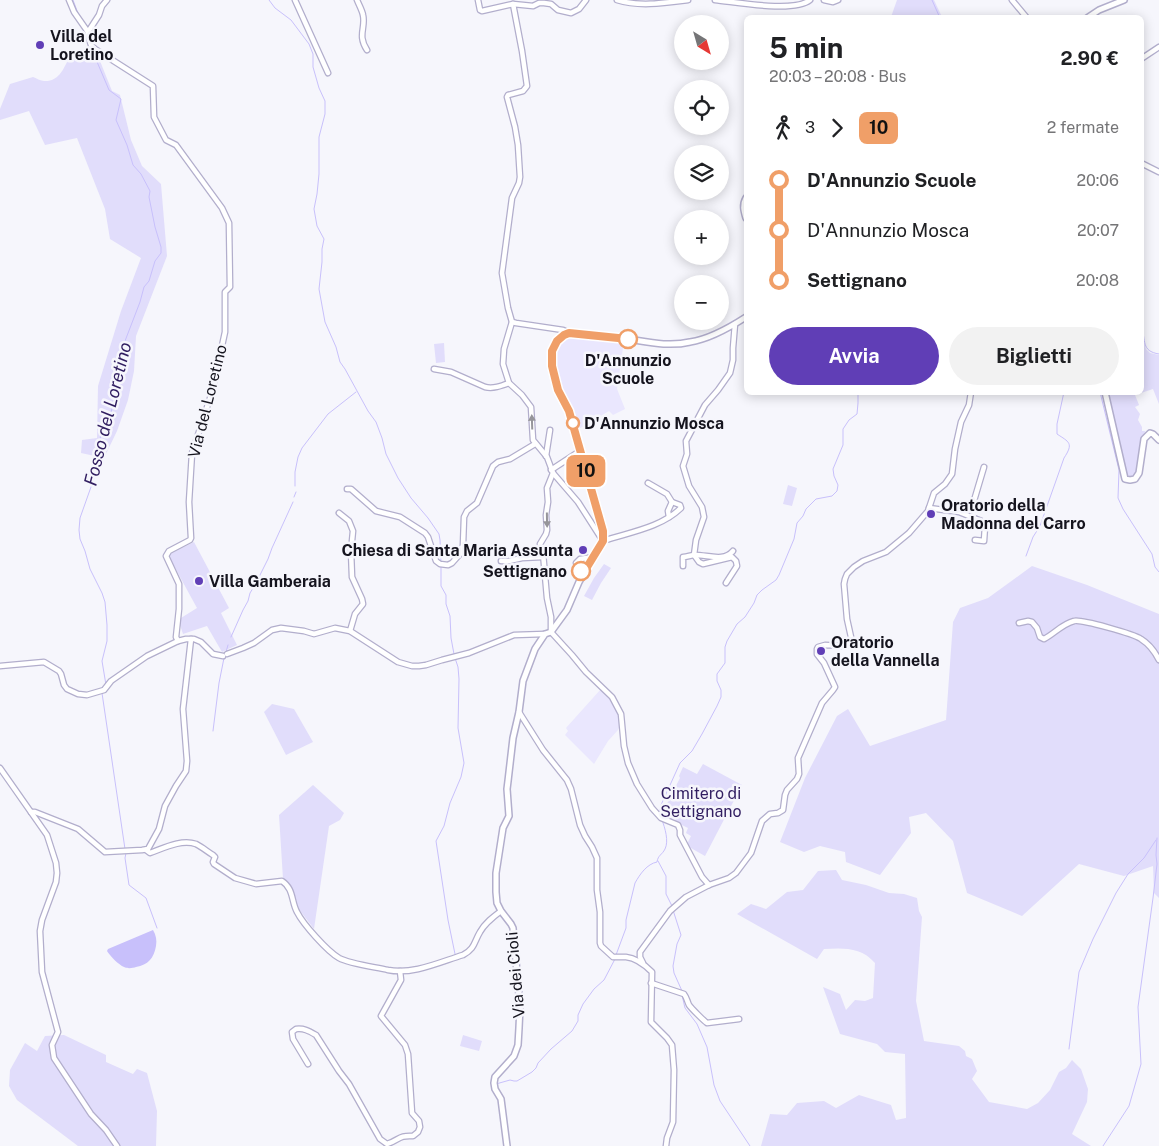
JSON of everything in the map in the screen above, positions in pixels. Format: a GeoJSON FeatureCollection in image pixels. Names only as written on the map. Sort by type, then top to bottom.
{"type":"FeatureCollection","features":[{"type":"Feature","properties":{"kind":"street","name":"Via del Loretino"},"geometry":{"type":"LineString","coordinates":[[69,0],[74,12],[88,32],[88,39],[91,45],[153,86],[154,117],[164,137],[176,145],[222,208],[229,223],[230,287],[225,292],[225,332],[212,392],[192,453],[189,502],[191,538],[169,551],[166,556],[178,584],[179,609],[176,637],[178,642]]}},
{"type":"Feature","properties":{"kind":"street"},"geometry":{"type":"LineString","coordinates":[[88,32],[100,15],[102,6],[108,0]]}},
{"type":"Feature","properties":{"kind":"street"},"geometry":{"type":"LineString","coordinates":[[295,0],[328,73]]}},
{"type":"Feature","properties":{"kind":"street"},"geometry":{"type":"LineString","coordinates":[[357,0],[364,17],[362,33],[364,44],[368,50]]}},
{"type":"Feature","properties":{"kind":"street"},"geometry":{"type":"LineString","coordinates":[[478,0],[480,10],[482,11],[513,4],[532,6],[544,3],[550,4],[558,10],[571,12],[579,9],[586,0]]}},
{"type":"Feature","properties":{"kind":"street"},"geometry":{"type":"LineString","coordinates":[[617,0],[623,2],[654,3],[688,0]]}},
{"type":"Feature","properties":{"kind":"street"},"geometry":{"type":"LineString","coordinates":[[715,0],[769,6],[797,5],[810,0]]}},
{"type":"Feature","properties":{"kind":"street"},"geometry":{"type":"LineString","coordinates":[[824,0],[833,2],[838,0]]}},
{"type":"Feature","properties":{"kind":"street"},"geometry":{"type":"LineString","coordinates":[[1012,0],[1024,15]]}},
{"type":"Feature","properties":{"kind":"street"},"geometry":{"type":"LineString","coordinates":[[1092,15],[1121,1]]}},
{"type":"Feature","properties":{"kind":"street"},"geometry":{"type":"LineString","coordinates":[[513,4],[527,86],[523,91],[508,95],[507,97],[518,145],[520,177],[512,198],[502,273],[512,322],[503,356],[503,364],[508,383],[522,395],[531,407],[532,437],[535,444],[546,456],[552,471],[578,502],[603,541]]}},
{"type":"Feature","properties":{"kind":"street"},"geometry":{"type":"LineString","coordinates":[[1144,57],[1159,47]]}},
{"type":"Feature","properties":{"kind":"street"},"geometry":{"type":"LineString","coordinates":[[1144,165],[1159,172]]}},
{"type":"Feature","properties":{"kind":"street"},"geometry":{"type":"LineString","coordinates":[[512,322],[563,330],[569,333],[678,344],[702,339],[744,318]]}},
{"type":"Feature","properties":{"kind":"street"},"geometry":{"type":"LineString","coordinates":[[694,555],[696,540],[704,517],[702,507],[689,486],[682,466],[687,454],[686,441],[705,405],[730,373],[733,360],[735,324]]}},
{"type":"Feature","properties":{"kind":"street"},"geometry":{"type":"LineString","coordinates":[[569,333],[557,341],[552,351],[552,366],[558,390],[569,411],[600,517],[603,541]]}},
{"type":"Feature","properties":{"kind":"street"},"geometry":{"type":"LineString","coordinates":[[434,369],[451,372],[490,388],[508,383]]}},
{"type":"Feature","properties":{"kind":"street"},"geometry":{"type":"LineString","coordinates":[[643,963],[640,952],[670,912],[686,897],[709,884],[729,878],[736,873],[751,853],[762,821],[770,814],[783,810],[787,790],[799,774],[798,758],[822,704],[835,687],[824,663],[817,654],[818,646],[846,646],[850,640],[844,579],[854,567],[863,561],[886,552],[909,533],[925,515],[934,493],[945,484],[952,474],[961,422],[969,405],[971,395]]}},
{"type":"Feature","properties":{"kind":"street"},"geometry":{"type":"LineString","coordinates":[[1106,395],[1125,479],[1134,479],[1139,473],[1144,439],[1147,435],[1153,434],[1159,440]]}},
{"type":"Feature","properties":{"kind":"street"},"geometry":{"type":"LineString","coordinates":[[546,456],[550,430]]}},
{"type":"Feature","properties":{"kind":"street"},"geometry":{"type":"LineString","coordinates":[[347,489],[351,488],[376,511],[400,517],[425,533],[436,561],[448,565],[460,554],[463,545],[464,517],[467,511],[477,503],[493,466],[498,462],[510,459],[535,444]]}},
{"type":"Feature","properties":{"kind":"street"},"geometry":{"type":"LineString","coordinates":[[548,633],[551,617],[543,553],[540,548],[547,530],[547,488],[552,471],[580,451]]}},
{"type":"Feature","properties":{"kind":"street"},"geometry":{"type":"LineString","coordinates":[[970,516],[984,467]]}},
{"type":"Feature","properties":{"kind":"street"},"geometry":{"type":"LineString","coordinates":[[603,541],[659,524],[681,508],[680,504],[672,502],[667,494],[648,483]]}},
{"type":"Feature","properties":{"kind":"street"},"geometry":{"type":"LineString","coordinates":[[669,517],[668,511],[672,502]]}},
{"type":"Feature","properties":{"kind":"street"},"geometry":{"type":"LineString","coordinates":[[929,508],[959,512],[984,522],[984,541],[975,540]]}},
{"type":"Feature","properties":{"kind":"street"},"geometry":{"type":"LineString","coordinates":[[339,513],[349,521],[354,532],[351,552],[352,576],[363,604],[355,614],[350,631]]}},
{"type":"Feature","properties":{"kind":"street","name":"Via dei Cioli"},"geometry":{"type":"LineString","coordinates":[[507,1146],[501,1099],[494,1083],[495,1077],[514,1056],[517,1049],[520,1028],[520,1006],[513,928],[497,903],[496,872],[503,828],[509,816],[507,789],[513,738],[525,675],[535,649],[567,610],[583,574],[603,541]]}},
{"type":"Feature","properties":{"kind":"street"},"geometry":{"type":"LineString","coordinates":[[683,566],[683,557],[694,555],[722,558],[730,555],[733,551]]}},
{"type":"Feature","properties":{"kind":"street"},"geometry":{"type":"LineString","coordinates":[[694,555],[703,564],[732,558],[736,561],[737,566],[726,583]]}},
{"type":"Feature","properties":{"kind":"street"},"geometry":{"type":"LineString","coordinates":[[501,561],[543,557]]}},
{"type":"Feature","properties":{"kind":"street"},"geometry":{"type":"LineString","coordinates":[[583,574],[578,569],[576,563],[580,559],[594,557]]}},
{"type":"Feature","properties":{"kind":"street"},"geometry":{"type":"LineString","coordinates":[[1019,622],[1032,622],[1042,639],[1074,621],[1090,622],[1134,635],[1143,640],[1153,650],[1159,660]]}},
{"type":"Feature","properties":{"kind":"street"},"geometry":{"type":"LineString","coordinates":[[0,666],[44,662],[54,667],[61,674],[67,689],[78,694],[87,695],[104,690],[111,681],[136,662],[158,650],[194,638],[213,654],[226,655],[254,643],[272,630],[281,628],[314,634],[335,628],[350,631],[398,662],[419,666],[469,653],[514,635],[548,633],[572,655],[612,698],[621,714],[624,746],[628,763],[637,784],[652,808],[661,818],[678,826],[682,840],[702,877],[709,884]]}},
{"type":"Feature","properties":{"kind":"street"},"geometry":{"type":"LineString","coordinates":[[146,850],[159,829],[165,806],[186,771],[184,709],[191,639]]}},
{"type":"Feature","properties":{"kind":"street"},"geometry":{"type":"LineString","coordinates":[[519,712],[543,750],[572,789],[580,825],[596,858],[600,943],[613,957],[636,959],[652,972],[651,1022],[672,1045],[674,1070],[673,1122],[666,1146]]}},
{"type":"Feature","properties":{"kind":"street"},"geometry":{"type":"LineString","coordinates":[[0,768],[47,835],[56,863],[56,882],[42,920],[40,931],[42,972],[58,1026],[58,1032],[52,1045],[54,1058],[91,1114],[106,1130],[116,1146]]}},
{"type":"Feature","properties":{"kind":"street"},"geometry":{"type":"LineString","coordinates":[[31,812],[78,829],[105,852],[146,850],[150,852],[170,845],[183,843],[197,844],[215,857],[214,864],[236,878],[256,884],[282,881],[289,888],[301,918],[338,957],[388,970],[414,970],[468,953],[473,948],[485,924],[501,911]]}},
{"type":"Feature","properties":{"kind":"street"},"geometry":{"type":"LineString","coordinates":[[308,1064],[293,1039],[292,1032],[296,1029],[302,1028],[316,1035],[349,1084],[380,1139],[388,1144],[404,1135],[413,1136],[418,1132],[420,1127],[419,1121],[412,1113],[408,1054],[405,1045],[381,1016],[401,980],[400,970]]}},
{"type":"Feature","properties":{"kind":"street"},"geometry":{"type":"LineString","coordinates":[[651,983],[684,994],[690,1007],[707,1023],[739,1019]]}},
{"type":"Feature","properties":{"kind":"shaded area"},"geometry":{"type":"Polygon","coordinates":[[[569,336],[624,341],[617,389],[625,409],[613,415],[609,411],[577,430],[573,412],[558,384],[555,364],[555,351],[558,344],[569,336]]]}},
{"type":"Feature","properties":{"kind":"shaded area"},"geometry":{"type":"Polygon","coordinates":[[[601,689],[614,704],[621,723],[594,764],[565,735],[568,731],[566,728],[601,689]]]}},
{"type":"Feature","properties":{"kind":"shaded area"},"geometry":{"type":"Polygon","coordinates":[[[153,930],[156,936],[155,950],[150,960],[144,965],[126,968],[117,962],[107,951],[108,949],[153,930]]]}},
{"type":"Feature","properties":{"kind":"green space"},"geometry":{"type":"Polygon","coordinates":[[[897,0],[934,0],[941,15],[892,15],[897,0]]]}},
{"type":"Feature","properties":{"kind":"green space"},"geometry":{"type":"Polygon","coordinates":[[[92,55],[100,61],[112,91],[120,95],[131,140],[142,166],[161,184],[167,256],[136,336],[134,371],[128,400],[117,431],[104,458],[81,453],[82,440],[97,438],[98,386],[121,311],[141,258],[110,239],[105,209],[77,138],[45,145],[29,111],[0,120],[0,109],[10,84],[33,77],[43,81],[53,80],[59,75],[68,60],[92,55]]]}},
{"type":"Feature","properties":{"kind":"green space"},"geometry":{"type":"Polygon","coordinates":[[[1144,341],[1146,349],[1150,353],[1159,355],[1159,404],[1153,389],[1144,392],[1144,341]]]}},
{"type":"Feature","properties":{"kind":"green space"},"geometry":{"type":"Polygon","coordinates":[[[444,343],[445,362],[436,363],[434,344],[444,343]]]}},
{"type":"Feature","properties":{"kind":"green space"},"geometry":{"type":"Polygon","coordinates":[[[1107,395],[1135,395],[1139,405],[1135,407],[1140,414],[1138,420],[1142,431],[1145,431],[1137,474],[1134,478],[1126,477],[1107,395]]]}},
{"type":"Feature","properties":{"kind":"green space"},"geometry":{"type":"Polygon","coordinates":[[[788,485],[797,488],[792,506],[783,504],[788,485]]]}},
{"type":"Feature","properties":{"kind":"green space","name":"Villa Gamberaia"},"geometry":{"type":"Polygon","coordinates":[[[194,542],[229,608],[221,613],[237,645],[222,652],[207,626],[183,634],[180,625],[181,618],[197,608],[168,555],[194,542]]]}},
{"type":"Feature","properties":{"kind":"green space"},"geometry":{"type":"Polygon","coordinates":[[[604,564],[611,568],[592,600],[584,596],[604,564]]]}},
{"type":"Feature","properties":{"kind":"green space"},"geometry":{"type":"Polygon","coordinates":[[[1032,566],[1087,585],[1159,614],[1159,898],[1154,893],[1153,866],[1124,876],[1079,864],[1022,916],[967,893],[953,841],[926,813],[909,817],[911,833],[880,875],[846,862],[845,852],[820,846],[804,852],[780,842],[805,778],[837,716],[848,709],[870,746],[946,720],[953,622],[960,608],[988,598],[1032,566]]]}},
{"type":"Feature","properties":{"kind":"green space"},"geometry":{"type":"Polygon","coordinates":[[[272,704],[294,709],[313,742],[286,755],[264,712],[272,704]]]}},
{"type":"Feature","properties":{"kind":"green space","name":"Cimitero di Settignano"},"geometry":{"type":"Polygon","coordinates":[[[703,764],[742,785],[705,856],[687,844],[691,836],[686,833],[688,828],[661,815],[680,778],[683,767],[697,774],[703,764]]]}},
{"type":"Feature","properties":{"kind":"green space"},"geometry":{"type":"Polygon","coordinates":[[[313,785],[344,813],[340,820],[329,826],[314,929],[298,908],[290,886],[283,879],[279,815],[313,785]]]}},
{"type":"Feature","properties":{"kind":"green space"},"geometry":{"type":"Polygon","coordinates":[[[836,870],[842,880],[866,885],[889,893],[904,894],[917,898],[922,917],[916,1001],[924,1041],[959,1046],[965,1051],[966,1056],[972,1059],[977,1071],[972,1079],[989,1102],[1027,1109],[1038,1103],[1050,1090],[1059,1072],[1066,1068],[1072,1060],[1081,1069],[1088,1089],[1087,1102],[1072,1134],[1091,1146],[761,1146],[770,1114],[787,1115],[797,1103],[824,1101],[836,1108],[859,1095],[891,1105],[896,1120],[906,1118],[905,1054],[885,1052],[877,1044],[840,1034],[823,987],[840,994],[846,1010],[855,1000],[865,1001],[873,998],[875,963],[858,951],[845,949],[824,949],[817,959],[737,914],[751,904],[766,909],[787,892],[803,890],[818,871],[836,870]]]}},
{"type":"Feature","properties":{"kind":"green space"},"geometry":{"type":"Polygon","coordinates":[[[64,1035],[106,1055],[106,1062],[133,1074],[137,1069],[147,1073],[157,1111],[156,1146],[78,1146],[17,1100],[9,1086],[10,1070],[25,1043],[37,1051],[45,1036],[64,1035]]]}},
{"type":"Feature","properties":{"kind":"green space"},"geometry":{"type":"Polygon","coordinates":[[[463,1035],[482,1041],[479,1051],[460,1046],[463,1035]]]}},
{"type":"Feature","properties":{"kind":"waterway","name":"Fosso del Loretino"},"geometry":{"type":"LineString","coordinates":[[73,0],[79,16]]}},
{"type":"Feature","properties":{"kind":"waterway"},"geometry":{"type":"LineString","coordinates":[[269,0],[275,8],[291,20],[309,44],[313,54],[313,67],[325,101],[325,114],[319,137],[319,174],[314,209],[317,226],[324,239],[319,289],[325,322],[336,347],[340,362],[376,422],[386,454],[398,478],[439,534],[441,562]]}},
{"type":"Feature","properties":{"kind":"waterway"},"geometry":{"type":"LineString","coordinates":[[932,0],[939,15]]}},
{"type":"Feature","properties":{"kind":"waterway","name":"Fosso del Loretino"},"geometry":{"type":"LineString","coordinates":[[92,50],[109,90],[121,99],[116,120],[133,165],[141,174],[150,191],[149,197],[161,247],[161,253],[155,261],[149,281],[144,287],[120,354],[111,413],[101,432],[99,462],[80,518],[80,539],[90,569],[105,602],[107,641],[102,661],[106,685]]}},
{"type":"Feature","properties":{"kind":"waterway"},"geometry":{"type":"LineString","coordinates":[[1144,338],[1147,348],[1153,353],[1159,354]]}},
{"type":"Feature","properties":{"kind":"waterway"},"geometry":{"type":"LineString","coordinates":[[295,486],[295,472],[302,448],[328,414],[356,392]]}},
{"type":"Feature","properties":{"kind":"waterway"},"geometry":{"type":"LineString","coordinates":[[660,814],[661,805],[680,763],[692,751],[721,697],[717,674],[725,663],[727,641],[737,624],[745,617],[757,595],[776,580],[779,575],[794,539],[797,523],[806,509],[816,499],[832,496],[837,491],[838,485],[833,469],[843,445],[843,429],[849,420],[857,414],[858,395]]}},
{"type":"Feature","properties":{"kind":"waterway"},"geometry":{"type":"LineString","coordinates":[[1026,556],[1033,537],[1040,526],[1064,458],[1069,449],[1069,443],[1057,434],[1057,424],[1063,395]]}},
{"type":"Feature","properties":{"kind":"waterway"},"geometry":{"type":"LineString","coordinates":[[1101,395],[1119,470],[1118,498],[1152,554],[1155,567],[1159,572]]}},
{"type":"Feature","properties":{"kind":"waterway"},"geometry":{"type":"LineString","coordinates":[[294,497],[296,492]]}},
{"type":"Feature","properties":{"kind":"waterway"},"geometry":{"type":"LineString","coordinates":[[231,637],[293,502]]}},
{"type":"Feature","properties":{"kind":"waterway"},"geometry":{"type":"LineString","coordinates":[[441,566],[441,586],[446,595],[454,654]]}},
{"type":"Feature","properties":{"kind":"waterway"},"geometry":{"type":"LineString","coordinates":[[226,652],[228,645]]}},
{"type":"Feature","properties":{"kind":"waterway"},"geometry":{"type":"LineString","coordinates":[[213,731],[224,658]]}},
{"type":"Feature","properties":{"kind":"waterway"},"geometry":{"type":"LineString","coordinates":[[455,658],[459,679],[458,728],[464,763],[444,826],[436,841],[455,954]]}},
{"type":"Feature","properties":{"kind":"waterway","name":"Fosso del Loretino"},"geometry":{"type":"LineString","coordinates":[[102,693],[125,849]]}},
{"type":"Feature","properties":{"kind":"waterway"},"geometry":{"type":"LineString","coordinates":[[616,955],[626,928],[626,920],[635,883],[647,867],[657,862],[666,846],[666,834],[662,820]]}},
{"type":"Feature","properties":{"kind":"waterway"},"geometry":{"type":"LineString","coordinates":[[1103,1146],[1129,1106],[1141,1064],[1138,1007],[1157,864],[1157,838]]}},
{"type":"Feature","properties":{"kind":"waterway"},"geometry":{"type":"LineString","coordinates":[[1069,1049],[1079,972],[1116,893],[1128,874],[1144,858],[1156,840]]}},
{"type":"Feature","properties":{"kind":"waterway"},"geometry":{"type":"LineString","coordinates":[[126,853],[129,885],[146,898],[157,928]]}},
{"type":"Feature","properties":{"kind":"waterway"},"geometry":{"type":"LineString","coordinates":[[658,861],[666,876],[666,894],[672,906]]}},
{"type":"Feature","properties":{"kind":"waterway"},"geometry":{"type":"LineString","coordinates":[[673,910],[681,935],[677,944],[673,966],[682,991]]}},
{"type":"Feature","properties":{"kind":"waterway"},"geometry":{"type":"LineString","coordinates":[[496,1084],[510,1080],[517,1081],[532,1072],[551,1049],[572,1031],[578,1021],[578,1015],[583,1004],[594,989],[604,980],[615,959]]}},
{"type":"Feature","properties":{"kind":"waterway"},"geometry":{"type":"LineString","coordinates":[[682,995],[685,1008],[697,1024],[707,1047],[714,1085],[720,1101],[750,1146]]}},
{"type":"Feature","properties":{"kind":"tunnel"},"geometry":{"type":"LineString","coordinates":[[971,509],[973,504]]}},
{"type":"Feature","properties":{"kind":"bus line","name":"10"},"geometry":{"type":"LineString","coordinates":[[581,571],[584,572],[603,541],[603,531],[569,411],[556,383],[552,366],[552,351],[557,341],[569,333],[628,339]]}},
{"type":"Feature","properties":{"kind":"place","name":"Villa del Loretino"},"geometry":{"type":"Point","coordinates":[40,45]}},
{"type":"Feature","properties":{"kind":"place","name":"D'Annunzio Scuole"},"geometry":{"type":"Point","coordinates":[628,339]}},
{"type":"Feature","properties":{"kind":"place","name":"D'Annunzio Mosca"},"geometry":{"type":"Point","coordinates":[573,423]}},
{"type":"Feature","properties":{"kind":"place","name":"Oratorio della Madonna del Carro"},"geometry":{"type":"Point","coordinates":[931,514]}},
{"type":"Feature","properties":{"kind":"place","name":"Chiesa di Santa Maria Assunta"},"geometry":{"type":"Point","coordinates":[583,550]}},
{"type":"Feature","properties":{"kind":"place","name":"Settignano"},"geometry":{"type":"Point","coordinates":[581,571]}},
{"type":"Feature","properties":{"kind":"place","name":"Villa Gamberaia"},"geometry":{"type":"Point","coordinates":[199,581]}},
{"type":"Feature","properties":{"kind":"place","name":"Oratorio della Vannella"},"geometry":{"type":"Point","coordinates":[821,651]}}]}
